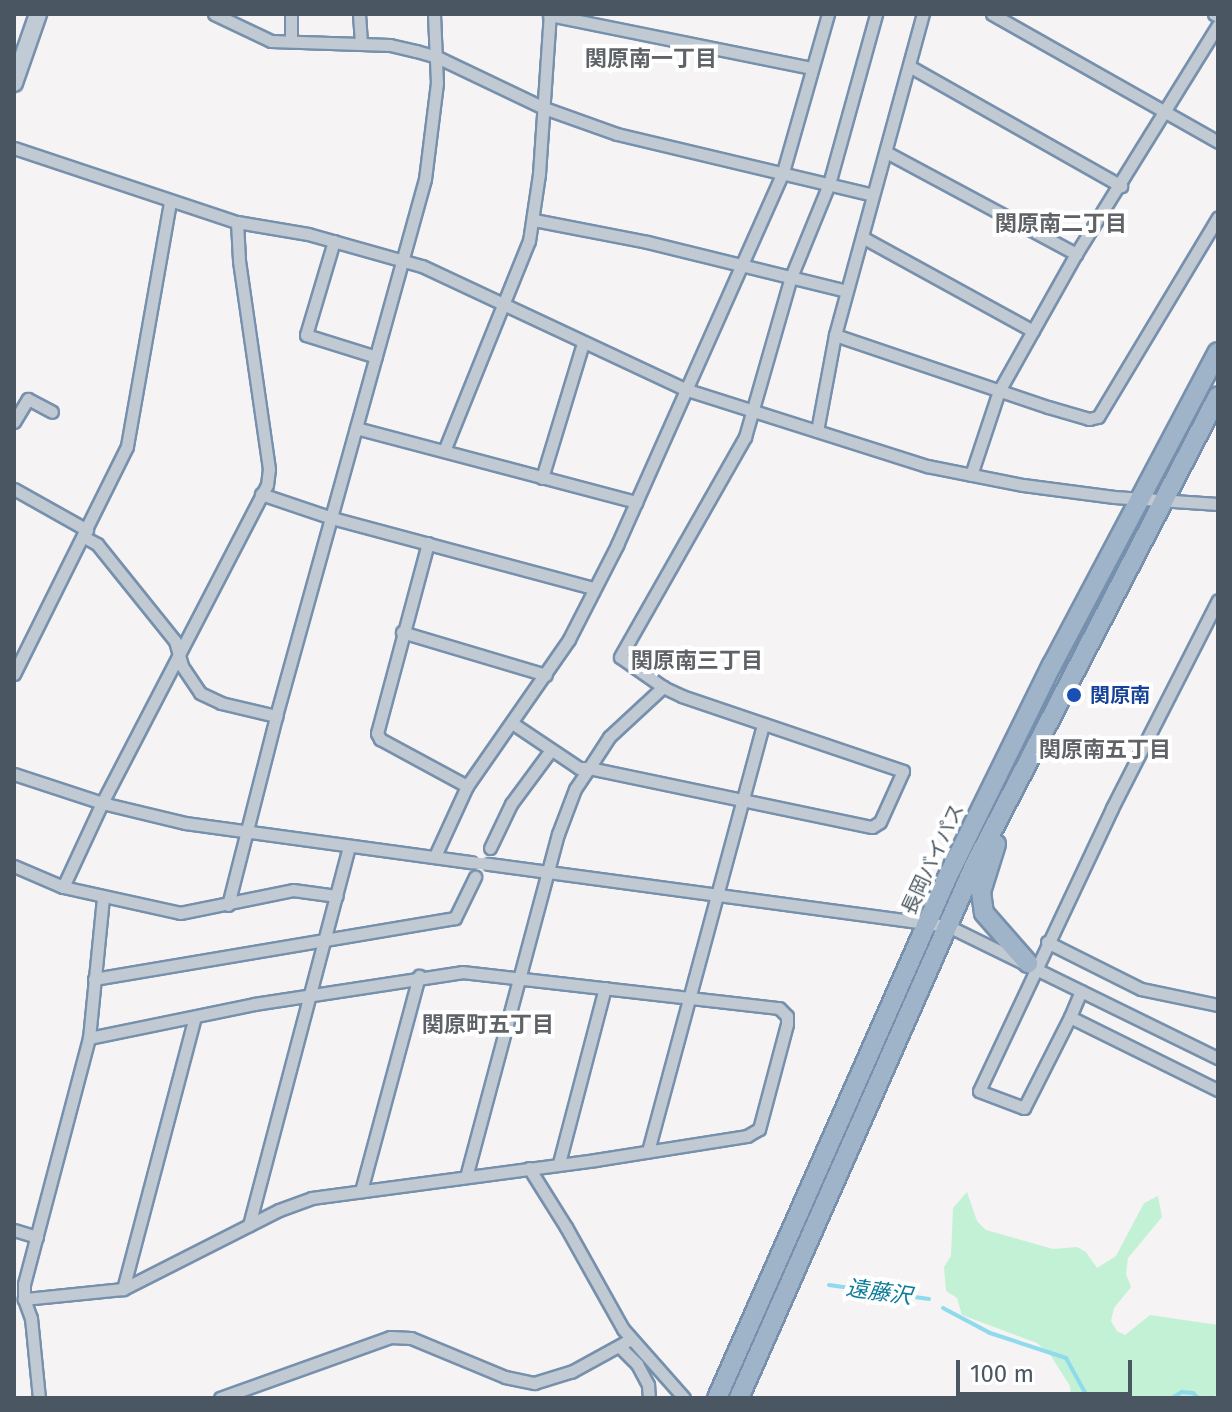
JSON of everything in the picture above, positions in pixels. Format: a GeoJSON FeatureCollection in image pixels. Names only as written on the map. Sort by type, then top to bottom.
{"type":"FeatureCollection","features":[{"type":"Feature","properties":{"kind":"highway","name":"長岡バイパス"},"geometry":{"type":"LineString","coordinates":[[717,1398],[928,921],[1045,679],[1218,352]]}},
{"type":"Feature","properties":{"kind":"highway","name":"長岡バイパス"},"geometry":{"type":"LineString","coordinates":[[739,1398],[948,926],[1016,784],[1218,396]]}},
{"type":"Feature","properties":{"kind":"highway"},"geometry":{"type":"LineString","coordinates":[[1016,784],[984,881],[981,902],[987,920],[1032,965]]}},
{"type":"Feature","properties":{"kind":"main road"},"geometry":{"type":"LineString","coordinates":[[14,83],[38,14]]}},
{"type":"Feature","properties":{"kind":"street"},"geometry":{"type":"LineString","coordinates":[[214,14],[259,38],[390,45],[437,57],[544,108],[617,134],[873,195]]}},
{"type":"Feature","properties":{"kind":"street"},"geometry":{"type":"LineString","coordinates":[[291,14],[291,41]]}},
{"type":"Feature","properties":{"kind":"street"},"geometry":{"type":"LineString","coordinates":[[359,14],[361,43]]}},
{"type":"Feature","properties":{"kind":"street"},"geometry":{"type":"LineString","coordinates":[[228,905],[276,716],[431,149],[437,57],[434,14]]}},
{"type":"Feature","properties":{"kind":"street"},"geometry":{"type":"LineString","coordinates":[[435,856],[467,786],[546,675],[594,588],[636,502],[783,172],[828,14]]}},
{"type":"Feature","properties":{"kind":"street"},"geometry":{"type":"LineString","coordinates":[[512,723],[579,768],[872,827],[880,822],[903,771],[663,687],[620,657],[745,437],[791,277],[829,184],[876,14]]}},
{"type":"Feature","properties":{"kind":"street"},"geometry":{"type":"LineString","coordinates":[[817,431],[846,291],[923,14]]}},
{"type":"Feature","properties":{"kind":"street"},"geometry":{"type":"LineString","coordinates":[[992,14],[1218,142]]}},
{"type":"Feature","properties":{"kind":"street"},"geometry":{"type":"LineString","coordinates":[[444,451],[521,267],[534,220],[550,15],[812,68]]}},
{"type":"Feature","properties":{"kind":"street"},"geometry":{"type":"LineString","coordinates":[[971,475],[999,391],[1076,254],[1121,186],[1218,25]]}},
{"type":"Feature","properties":{"kind":"street"},"geometry":{"type":"LineString","coordinates":[[909,66],[1121,186]]}},
{"type":"Feature","properties":{"kind":"street"},"geometry":{"type":"LineString","coordinates":[[14,148],[237,222],[334,241],[444,274],[684,389],[927,466],[1141,498],[1218,504]]}},
{"type":"Feature","properties":{"kind":"street"},"geometry":{"type":"LineString","coordinates":[[886,152],[1076,254]]}},
{"type":"Feature","properties":{"kind":"street"},"geometry":{"type":"LineString","coordinates":[[14,674],[127,446],[170,202]]}},
{"type":"Feature","properties":{"kind":"street"},"geometry":{"type":"LineString","coordinates":[[835,335],[999,391],[1089,419],[1098,417],[1218,217]]}},
{"type":"Feature","properties":{"kind":"street"},"geometry":{"type":"LineString","coordinates":[[534,220],[647,242],[846,291]]}},
{"type":"Feature","properties":{"kind":"street"},"geometry":{"type":"LineString","coordinates":[[63,887],[102,803],[261,494],[269,469],[239,260],[237,222]]}},
{"type":"Feature","properties":{"kind":"street"},"geometry":{"type":"LineString","coordinates":[[862,237],[1033,331]]}},
{"type":"Feature","properties":{"kind":"street"},"geometry":{"type":"LineString","coordinates":[[334,241],[306,335],[376,357]]}},
{"type":"Feature","properties":{"kind":"street"},"geometry":{"type":"LineString","coordinates":[[542,478],[583,343]]}},
{"type":"Feature","properties":{"kind":"street"},"geometry":{"type":"LineString","coordinates":[[14,422],[28,399],[52,412]]}},
{"type":"Feature","properties":{"kind":"street"},"geometry":{"type":"LineString","coordinates":[[356,428],[636,502]]}},
{"type":"Feature","properties":{"kind":"street"},"geometry":{"type":"LineString","coordinates":[[14,489],[86,533],[97,544],[175,641],[188,678],[209,699],[276,716]]}},
{"type":"Feature","properties":{"kind":"street"},"geometry":{"type":"LineString","coordinates":[[261,494],[332,518],[594,588]]}},
{"type":"Feature","properties":{"kind":"street"},"geometry":{"type":"LineString","coordinates":[[428,543],[377,733],[380,739],[467,786]]}},
{"type":"Feature","properties":{"kind":"street"},"geometry":{"type":"LineString","coordinates":[[1081,991],[1024,1108],[979,1091],[1032,965],[1047,942],[1218,600]]}},
{"type":"Feature","properties":{"kind":"street"},"geometry":{"type":"LineString","coordinates":[[402,632],[546,675]]}},
{"type":"Feature","properties":{"kind":"street"},"geometry":{"type":"LineString","coordinates":[[466,1177],[566,810],[609,737],[663,687]]}},
{"type":"Feature","properties":{"kind":"street"},"geometry":{"type":"LineString","coordinates":[[648,1151],[763,724]]}},
{"type":"Feature","properties":{"kind":"street"},"geometry":{"type":"LineString","coordinates":[[490,848],[511,804],[551,750]]}},
{"type":"Feature","properties":{"kind":"street"},"geometry":{"type":"LineString","coordinates":[[14,774],[102,803],[185,823],[247,833],[928,921],[948,926],[1032,965],[1218,1058]]}},
{"type":"Feature","properties":{"kind":"street"},"geometry":{"type":"LineString","coordinates":[[249,1225],[349,847]]}},
{"type":"Feature","properties":{"kind":"street"},"geometry":{"type":"LineString","coordinates":[[14,866],[63,887],[180,913],[293,890],[337,896]]}},
{"type":"Feature","properties":{"kind":"street"},"geometry":{"type":"LineString","coordinates":[[94,979],[455,918],[475,877]]}},
{"type":"Feature","properties":{"kind":"street"},"geometry":{"type":"LineString","coordinates":[[39,1398],[31,1318],[24,1299],[24,1284],[89,1038],[103,898]]}},
{"type":"Feature","properties":{"kind":"street"},"geometry":{"type":"LineString","coordinates":[[1047,942],[1141,989],[1218,1005]]}},
{"type":"Feature","properties":{"kind":"street"},"geometry":{"type":"LineString","coordinates":[[24,1299],[123,1289],[249,1225],[312,1198],[747,1136],[762,1123],[787,1016],[772,1006],[462,972],[419,976],[310,995],[89,1038]]}},
{"type":"Feature","properties":{"kind":"street"},"geometry":{"type":"LineString","coordinates":[[361,1191],[419,976]]}},
{"type":"Feature","properties":{"kind":"street"},"geometry":{"type":"LineString","coordinates":[[559,1163],[605,988]]}},
{"type":"Feature","properties":{"kind":"street"},"geometry":{"type":"LineString","coordinates":[[123,1289],[195,1017]]}},
{"type":"Feature","properties":{"kind":"street"},"geometry":{"type":"LineString","coordinates":[[1070,1017],[1218,1090]]}},
{"type":"Feature","properties":{"kind":"street"},"geometry":{"type":"LineString","coordinates":[[529,1168],[631,1339],[684,1398]]}},
{"type":"Feature","properties":{"kind":"street"},"geometry":{"type":"LineString","coordinates":[[14,1230],[37,1237]]}},
{"type":"Feature","properties":{"kind":"street"},"geometry":{"type":"LineString","coordinates":[[220,1398],[390,1337],[411,1338],[505,1377],[534,1383],[556,1379],[621,1348],[631,1339]]}},
{"type":"Feature","properties":{"kind":"street"},"geometry":{"type":"LineString","coordinates":[[621,1348],[637,1364],[648,1385],[649,1398]]}},
{"type":"Feature","properties":{"kind":"green space"},"geometry":{"type":"Polygon","coordinates":[[[967,1192],[977,1221],[986,1230],[1053,1249],[1077,1247],[1086,1252],[1097,1268],[1116,1256],[1144,1203],[1158,1196],[1162,1217],[1128,1258],[1126,1274],[1131,1287],[1114,1308],[1111,1321],[1117,1331],[1125,1335],[1150,1315],[1218,1325],[1218,1390],[1214,1398],[1071,1398],[1070,1386],[1051,1356],[1037,1343],[962,1315],[957,1298],[946,1291],[944,1267],[951,1256],[953,1208],[967,1192]]]}},
{"type":"Feature","properties":{"kind":"waterway","name":"遠藤沢"},"geometry":{"type":"LineString","coordinates":[[829,1285],[929,1299]]}},
{"type":"Feature","properties":{"kind":"waterway","name":"遠藤沢"},"geometry":{"type":"LineString","coordinates":[[943,1308],[990,1333],[1066,1358],[1088,1398]]}},
{"type":"Feature","properties":{"kind":"waterway","name":"遠藤沢"},"geometry":{"type":"LineString","coordinates":[[1172,1398],[1182,1392],[1193,1393],[1198,1398]]}},
{"type":"Feature","properties":{"kind":"place","name":"関原南"},"geometry":{"type":"Point","coordinates":[1074,695]}},
{"type":"Feature","properties":{"kind":"district","name":"関原南一丁目"},"geometry":{"type":"Point","coordinates":[651,59]}},
{"type":"Feature","properties":{"kind":"district","name":"関原南二丁目"},"geometry":{"type":"Point","coordinates":[1061,224]}},
{"type":"Feature","properties":{"kind":"district","name":"関原南三丁目"},"geometry":{"type":"Point","coordinates":[697,661]}},
{"type":"Feature","properties":{"kind":"district","name":"関原南五丁目"},"geometry":{"type":"Point","coordinates":[1105,750]}},
{"type":"Feature","properties":{"kind":"district","name":"関原町五丁目"},"geometry":{"type":"Point","coordinates":[488,1025]}}]}
